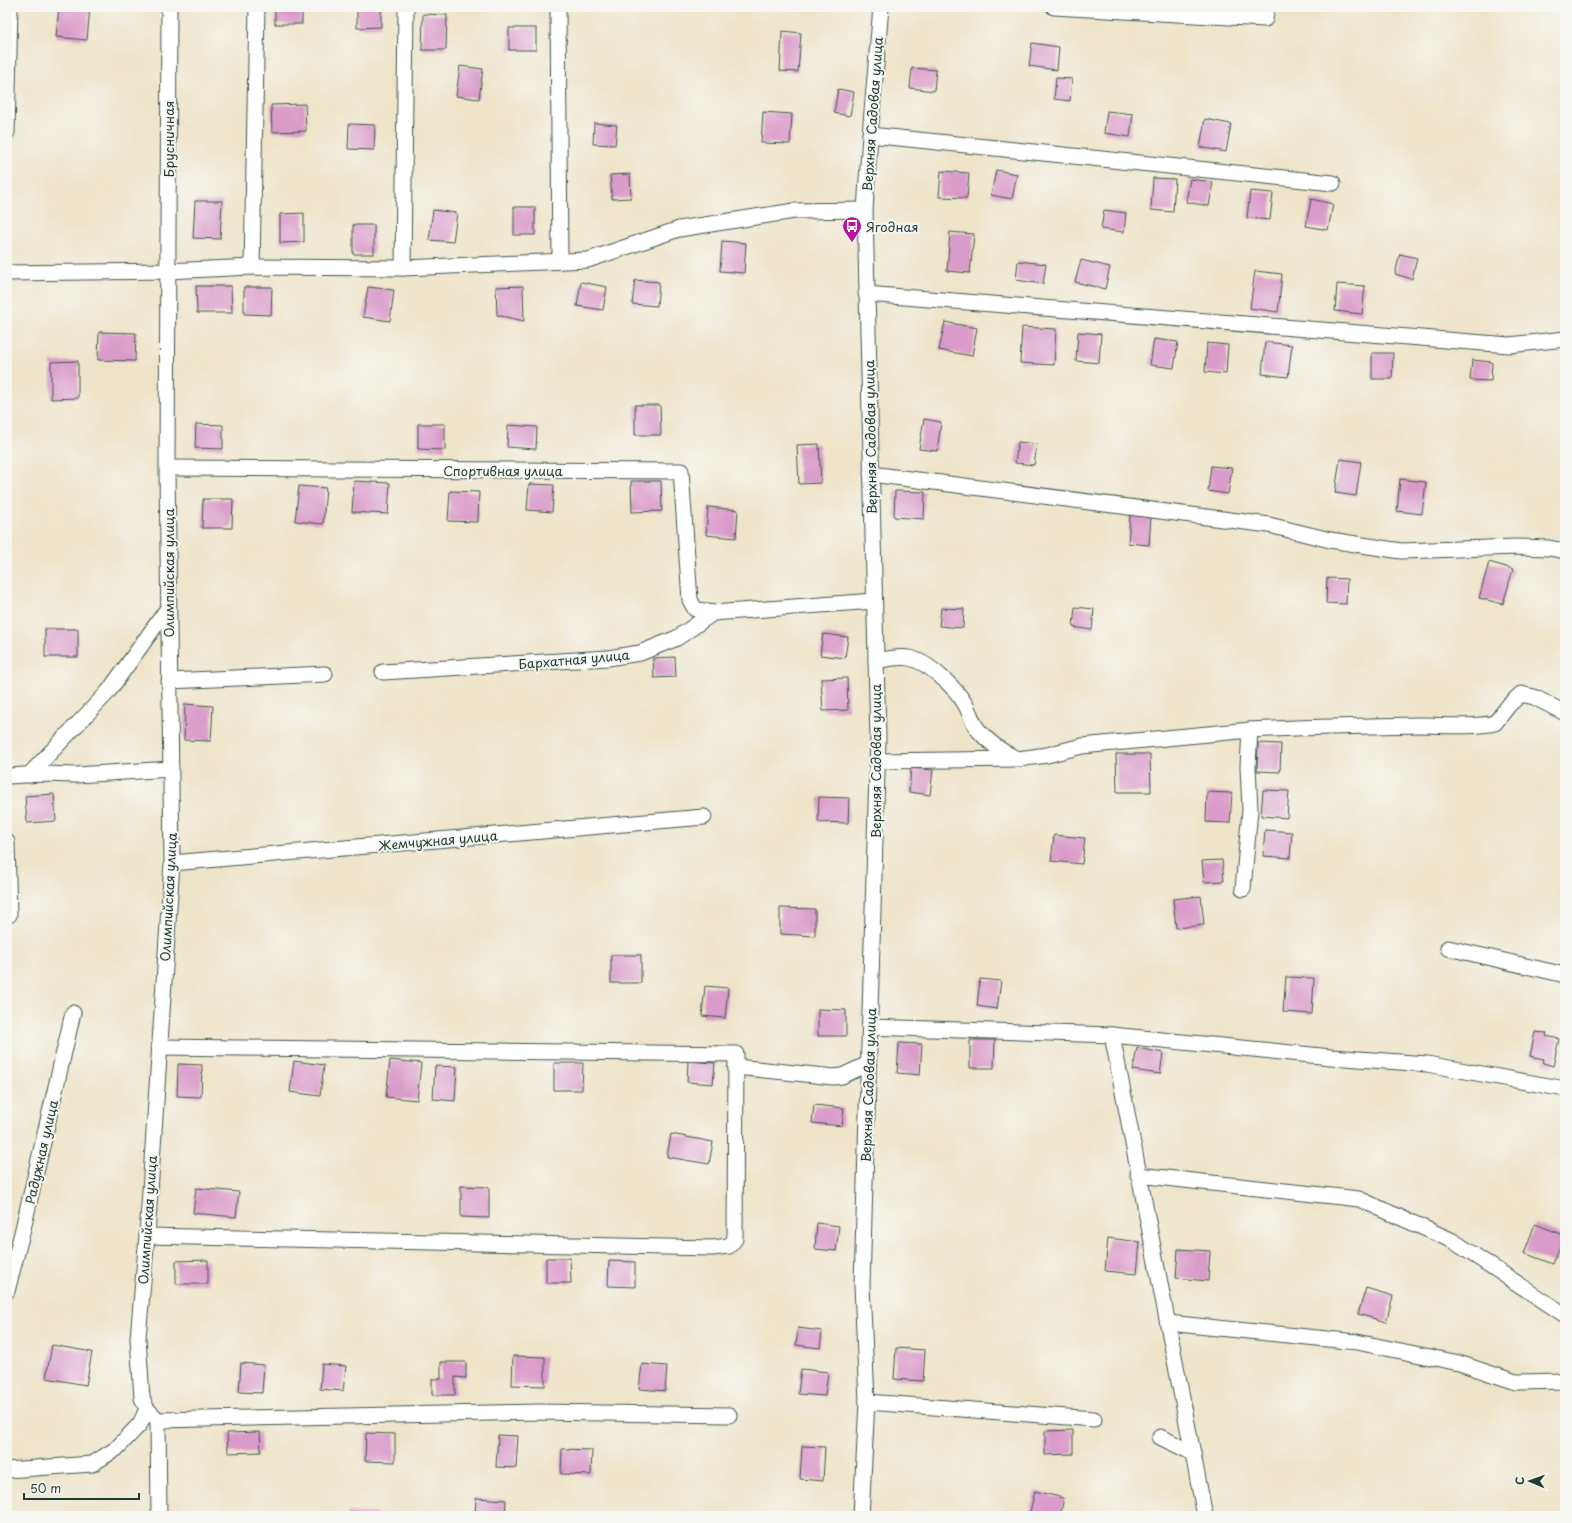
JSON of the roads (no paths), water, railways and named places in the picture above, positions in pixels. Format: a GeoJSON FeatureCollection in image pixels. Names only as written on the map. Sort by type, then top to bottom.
{"type":"FeatureCollection","features":[{"type":"Feature","properties":{"kind":"street"},"geometry":{"type":"LineString","coordinates":[[7,132],[10,7]]}},
{"type":"Feature","properties":{"kind":"street","name":"Брусничная"},"geometry":{"type":"LineString","coordinates":[[167,271],[169,7]]}},
{"type":"Feature","properties":{"kind":"street"},"geometry":{"type":"LineString","coordinates":[[252,267],[257,7]]}},
{"type":"Feature","properties":{"kind":"street"},"geometry":{"type":"LineString","coordinates":[[403,268],[406,7]]}},
{"type":"Feature","properties":{"kind":"street"},"geometry":{"type":"LineString","coordinates":[[558,7],[560,261]]}},
{"type":"Feature","properties":{"kind":"street","name":"Верхняя Садовая улица"},"geometry":{"type":"LineString","coordinates":[[861,1516],[867,1402],[862,1285],[877,761],[865,210],[881,7]]}},
{"type":"Feature","properties":{"kind":"street"},"geometry":{"type":"LineString","coordinates":[[1054,7],[1265,19],[1266,7]]}},
{"type":"Feature","properties":{"kind":"street"},"geometry":{"type":"LineString","coordinates":[[870,135],[1333,183]]}},
{"type":"Feature","properties":{"kind":"street"},"geometry":{"type":"LineString","coordinates":[[7,272],[167,271],[252,267],[403,268],[588,260],[679,229],[794,211],[865,210]]}},
{"type":"Feature","properties":{"kind":"street","name":"Олимпийская улица"},"geometry":{"type":"LineString","coordinates":[[158,1420],[147,1409],[141,1391],[138,1338],[147,1236],[158,1046],[172,863],[168,608],[167,271]]}},
{"type":"Feature","properties":{"kind":"street"},"geometry":{"type":"LineString","coordinates":[[866,294],[1509,346],[1565,339]]}},
{"type":"Feature","properties":{"kind":"street","name":"Спортивная улица"},"geometry":{"type":"LineString","coordinates":[[167,468],[681,471],[690,600],[695,609],[713,613]]}},
{"type":"Feature","properties":{"kind":"street"},"geometry":{"type":"LineString","coordinates":[[871,474],[1269,525],[1330,540],[1401,552],[1516,547],[1549,548],[1565,551]]}},
{"type":"Feature","properties":{"kind":"street"},"geometry":{"type":"LineString","coordinates":[[713,613],[874,601]]}},
{"type":"Feature","properties":{"kind":"street"},"geometry":{"type":"LineString","coordinates":[[29,775],[108,692],[168,608]]}},
{"type":"Feature","properties":{"kind":"street","name":"Бархатная улица"},"geometry":{"type":"LineString","coordinates":[[383,672],[608,658],[640,653],[677,638],[713,613]]}},
{"type":"Feature","properties":{"kind":"street"},"geometry":{"type":"LineString","coordinates":[[876,661],[892,658],[910,658],[937,674],[965,703],[978,730],[990,743],[1018,759]]}},
{"type":"Feature","properties":{"kind":"street"},"geometry":{"type":"LineString","coordinates":[[169,681],[325,674]]}},
{"type":"Feature","properties":{"kind":"street"},"geometry":{"type":"LineString","coordinates":[[877,761],[1018,759],[1047,755],[1082,746],[1250,730],[1450,724],[1482,726],[1495,723],[1509,705],[1521,694],[1534,697],[1565,714]]}},
{"type":"Feature","properties":{"kind":"street"},"geometry":{"type":"LineString","coordinates":[[1243,889],[1250,810],[1248,766],[1250,730]]}},
{"type":"Feature","properties":{"kind":"street"},"geometry":{"type":"LineString","coordinates":[[7,776],[76,775],[170,769]]}},
{"type":"Feature","properties":{"kind":"street","name":"Жемчужная улица"},"geometry":{"type":"LineString","coordinates":[[172,863],[704,817]]}},
{"type":"Feature","properties":{"kind":"street"},"geometry":{"type":"LineString","coordinates":[[7,842],[9,916]]}},
{"type":"Feature","properties":{"kind":"street"},"geometry":{"type":"LineString","coordinates":[[1448,948],[1565,975]]}},
{"type":"Feature","properties":{"kind":"street","name":"Радужная улица"},"geometry":{"type":"LineString","coordinates":[[7,1291],[73,1013]]}},
{"type":"Feature","properties":{"kind":"street"},"geometry":{"type":"LineString","coordinates":[[870,1027],[1112,1035],[1331,1058],[1427,1064],[1565,1089]]}},
{"type":"Feature","properties":{"kind":"street"},"geometry":{"type":"LineString","coordinates":[[1112,1035],[1205,1516]]}},
{"type":"Feature","properties":{"kind":"street"},"geometry":{"type":"LineString","coordinates":[[147,1236],[712,1248],[729,1246],[735,1239],[736,1054],[158,1046]]}},
{"type":"Feature","properties":{"kind":"street"},"geometry":{"type":"LineString","coordinates":[[736,1067],[834,1077],[842,1076],[868,1064]]}},
{"type":"Feature","properties":{"kind":"street"},"geometry":{"type":"LineString","coordinates":[[1138,1175],[1359,1199],[1453,1241],[1565,1315]]}},
{"type":"Feature","properties":{"kind":"street"},"geometry":{"type":"LineString","coordinates":[[1168,1324],[1357,1342],[1459,1363],[1516,1382],[1565,1380]]}},
{"type":"Feature","properties":{"kind":"street"},"geometry":{"type":"LineString","coordinates":[[867,1402],[1094,1419]]}},
{"type":"Feature","properties":{"kind":"street"},"geometry":{"type":"LineString","coordinates":[[7,1470],[92,1464],[116,1449],[140,1424],[147,1409]]}},
{"type":"Feature","properties":{"kind":"street"},"geometry":{"type":"LineString","coordinates":[[159,1516],[158,1420],[540,1412],[729,1415]]}},
{"type":"Feature","properties":{"kind":"street"},"geometry":{"type":"LineString","coordinates":[[1160,1437],[1193,1453]]}},
{"type":"Feature","properties":{"kind":"place","name":"Ягодная"},"geometry":{"type":"Point","coordinates":[852,243]}}]}
